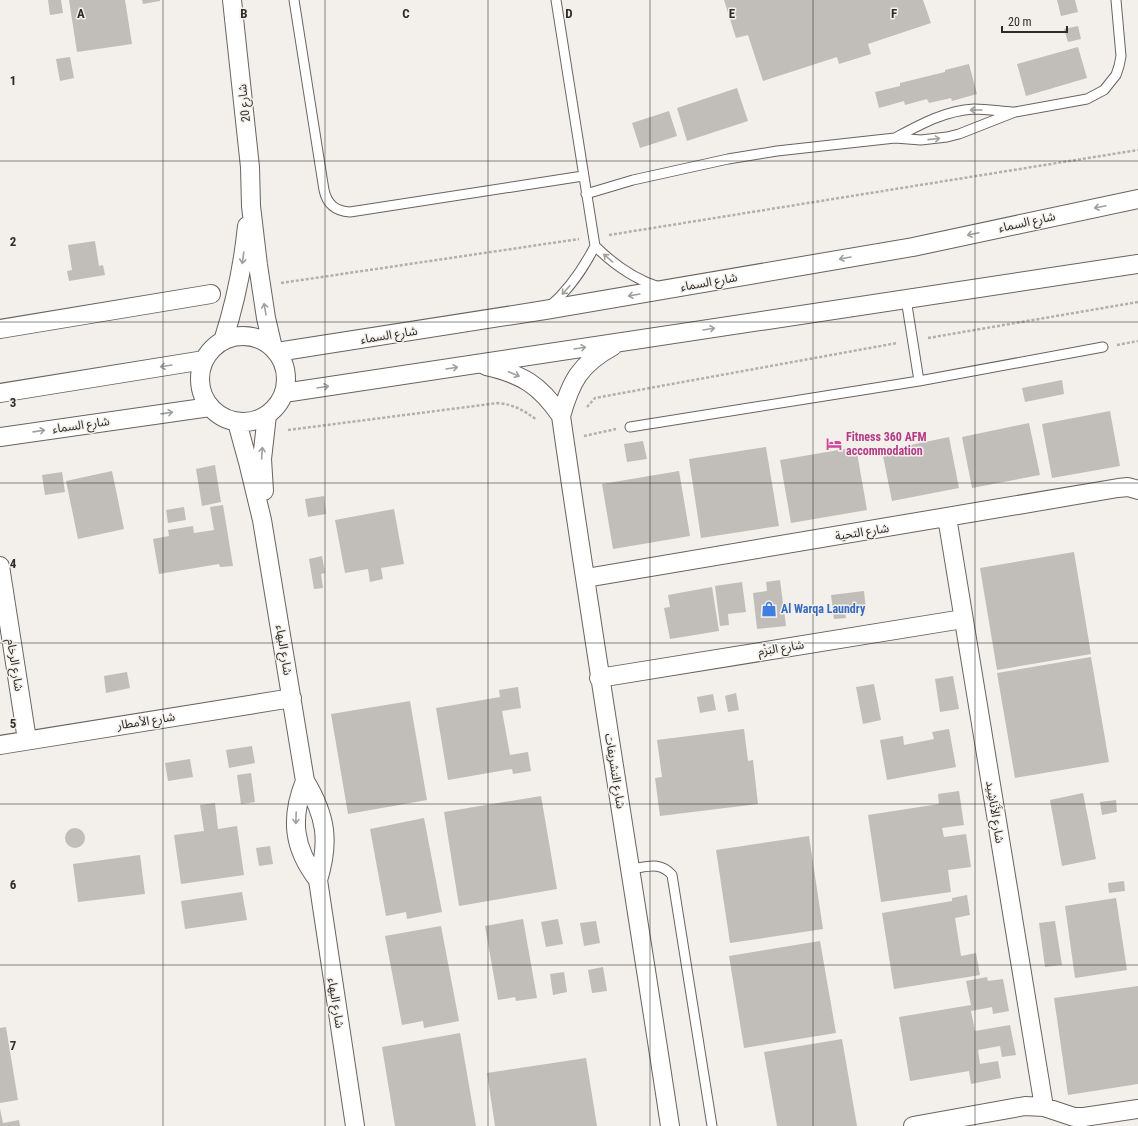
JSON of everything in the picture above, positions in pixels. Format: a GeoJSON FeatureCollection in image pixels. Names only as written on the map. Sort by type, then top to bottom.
{"type":"FeatureCollection","features":[{"type":"Feature","properties":{"kind":"street","name":"شارع 20"},"geometry":{"type":"LineString","coordinates":[[232,0],[250,160],[251,206],[261,292],[275,350]]}},
{"type":"Feature","properties":{"kind":"street","name":"شارع السماء"},"geometry":{"type":"LineString","coordinates":[[275,350],[545,310],[666,290],[913,246],[1138,199]]}},
{"type":"Feature","properties":{"kind":"street","name":"شارع 20"},"geometry":{"type":"LineString","coordinates":[[223,341],[242,269],[251,206]]}},
{"type":"Feature","properties":{"kind":"street"},"geometry":{"type":"LineString","coordinates":[[284,393],[1138,264]]}},
{"type":"Feature","properties":{"kind":"street"},"geometry":{"type":"LineString","coordinates":[[0,329],[211,294]]}},
{"type":"Feature","properties":{"kind":"street"},"geometry":{"type":"LineString","coordinates":[[243,336],[254,337],[264,341],[275,350],[284,365],[286,379],[284,393],[275,409],[267,415],[250,422],[237,422],[222,417],[210,407],[204,396],[201,384],[201,372],[204,360],[215,346],[233,337],[243,336]]}},
{"type":"Feature","properties":{"kind":"street","name":"شارع التشريفات"},"geometry":{"type":"LineString","coordinates":[[620,342],[602,352],[586,364],[574,379],[566,398],[561,416],[586,578],[599,678],[631,869],[670,1126]]}},
{"type":"Feature","properties":{"kind":"street"},"geometry":{"type":"LineString","coordinates":[[0,393],[204,360]]}},
{"type":"Feature","properties":{"kind":"street"},"geometry":{"type":"LineString","coordinates":[[476,364],[512,373],[528,381],[541,391],[561,416]]}},
{"type":"Feature","properties":{"kind":"street","name":"شارع السماء"},"geometry":{"type":"LineString","coordinates":[[7,436],[210,407]]}},
{"type":"Feature","properties":{"kind":"street","name":"شارع البهاء"},"geometry":{"type":"LineString","coordinates":[[262,520],[264,503],[262,459],[267,415]]}},
{"type":"Feature","properties":{"kind":"street","name":"شارع البهاء"},"geometry":{"type":"LineString","coordinates":[[237,422],[262,520],[305,781],[321,812],[324,829],[325,846],[323,864],[318,880],[355,1126]]}},
{"type":"Feature","properties":{"kind":"street"},"geometry":{"type":"LineString","coordinates":[[0,448],[7,436]]}},
{"type":"Feature","properties":{"kind":"street","name":"شارع التحية"},"geometry":{"type":"LineString","coordinates":[[586,578],[1118,488],[1138,490]]}},
{"type":"Feature","properties":{"kind":"street","name":"شارع الأَنَاشِيد"},"geometry":{"type":"LineString","coordinates":[[947,517],[1044,1107]]}},
{"type":"Feature","properties":{"kind":"street","name":"شارع الرخام"},"geometry":{"type":"LineString","coordinates":[[0,566],[27,740]]}},
{"type":"Feature","properties":{"kind":"street","name":"شارع البَزْم"},"geometry":{"type":"LineString","coordinates":[[599,678],[963,619]]}},
{"type":"Feature","properties":{"kind":"street","name":"شارع الأمطار"},"geometry":{"type":"LineString","coordinates":[[0,744],[292,698]]}},
{"type":"Feature","properties":{"kind":"street","name":"شارع البهاء"},"geometry":{"type":"LineString","coordinates":[[305,781],[296,809],[296,825],[302,854],[309,868],[318,880]]}},
{"type":"Feature","properties":{"kind":"street"},"geometry":{"type":"LineString","coordinates":[[913,1126],[1025,1106],[1044,1107],[1074,1117],[1084,1117],[1138,1108]]}},
{"type":"Feature","properties":{"kind":"lane"},"geometry":{"type":"LineString","coordinates":[[294,0],[324,190],[328,203],[334,208],[341,212],[350,212],[583,176]]}},
{"type":"Feature","properties":{"kind":"lane"},"geometry":{"type":"LineString","coordinates":[[556,0],[594,242],[607,258],[634,277],[666,290]]}},
{"type":"Feature","properties":{"kind":"lane"},"geometry":{"type":"LineString","coordinates":[[586,194],[633,180],[728,159],[777,151],[895,138],[921,140],[947,137],[1015,112],[1087,100],[1096,96],[1108,86],[1116,74],[1121,56],[1116,0]]}},
{"type":"Feature","properties":{"kind":"lane"},"geometry":{"type":"LineString","coordinates":[[895,138],[926,122],[950,113],[976,109],[1015,112]]}},
{"type":"Feature","properties":{"kind":"lane"},"geometry":{"type":"LineString","coordinates":[[545,310],[568,289],[578,276],[594,242]]}},
{"type":"Feature","properties":{"kind":"lane"},"geometry":{"type":"LineString","coordinates":[[906,299],[919,381]]}},
{"type":"Feature","properties":{"kind":"lane"},"geometry":{"type":"LineString","coordinates":[[630,427],[919,381],[1104,347]]}},
{"type":"Feature","properties":{"kind":"lane"},"geometry":{"type":"LineString","coordinates":[[631,869],[661,866],[667,869],[672,875],[712,1126]]}},
{"type":"Feature","properties":{"kind":"path"},"geometry":{"type":"LineString","coordinates":[[281,283],[594,242],[1138,150]]}},
{"type":"Feature","properties":{"kind":"path"},"geometry":{"type":"LineString","coordinates":[[585,412],[587,406],[595,398],[913,340],[1138,302]]}},
{"type":"Feature","properties":{"kind":"path"},"geometry":{"type":"LineString","coordinates":[[1104,347],[1138,341]]}},
{"type":"Feature","properties":{"kind":"path"},"geometry":{"type":"LineString","coordinates":[[288,430],[498,403],[510,404],[521,409],[564,439],[630,427]]}},
{"type":"Feature","properties":{"kind":"path"},"geometry":{"type":"LineString","coordinates":[[585,429],[585,435]]}},
{"type":"Feature","properties":{"kind":"building"},"geometry":{"type":"Polygon","coordinates":[[[48,0],[61,0],[63,13],[50,15],[48,0]]]}},
{"type":"Feature","properties":{"kind":"building"},"geometry":{"type":"Polygon","coordinates":[[[69,0],[125,0],[132,44],[77,52],[69,0]]]}},
{"type":"Feature","properties":{"kind":"building"},"geometry":{"type":"Polygon","coordinates":[[[142,0],[160,0],[160,1],[143,4],[142,0]]]}},
{"type":"Feature","properties":{"kind":"building"},"geometry":{"type":"Polygon","coordinates":[[[724,0],[923,0],[931,23],[868,44],[871,54],[839,64],[837,57],[763,81],[748,35],[736,38],[724,0]]]}},
{"type":"Feature","properties":{"kind":"building"},"geometry":{"type":"Polygon","coordinates":[[[1057,0],[1075,0],[1078,12],[1061,16],[1057,0]]]}},
{"type":"Feature","properties":{"kind":"building"},"geometry":{"type":"Polygon","coordinates":[[[1078,26],[1081,39],[1068,42],[1064,29],[1078,26]]]}},
{"type":"Feature","properties":{"kind":"building"},"geometry":{"type":"Polygon","coordinates":[[[1078,47],[1087,78],[1026,96],[1017,64],[1078,47]]]}},
{"type":"Feature","properties":{"kind":"building"},"geometry":{"type":"Polygon","coordinates":[[[70,57],[74,78],[60,81],[56,59],[70,57]]]}},
{"type":"Feature","properties":{"kind":"building"},"geometry":{"type":"Polygon","coordinates":[[[969,64],[977,94],[952,101],[951,98],[929,103],[927,99],[905,105],[904,101],[879,108],[875,92],[900,86],[900,83],[945,72],[945,70],[969,64]]]}},
{"type":"Feature","properties":{"kind":"building"},"geometry":{"type":"Polygon","coordinates":[[[737,88],[748,121],[687,141],[677,108],[737,88]]]}},
{"type":"Feature","properties":{"kind":"building"},"geometry":{"type":"Polygon","coordinates":[[[669,111],[677,136],[640,148],[632,123],[669,111]]]}},
{"type":"Feature","properties":{"kind":"building"},"geometry":{"type":"Polygon","coordinates":[[[95,241],[99,266],[103,265],[105,275],[69,281],[67,271],[72,270],[68,245],[95,241]]]}},
{"type":"Feature","properties":{"kind":"building"},"geometry":{"type":"Polygon","coordinates":[[[1062,380],[1064,394],[1025,402],[1022,388],[1062,380]]]}},
{"type":"Feature","properties":{"kind":"building"},"geometry":{"type":"Polygon","coordinates":[[[1110,411],[1120,466],[1052,478],[1042,424],[1110,411]]]}},
{"type":"Feature","properties":{"kind":"building"},"geometry":{"type":"Polygon","coordinates":[[[1029,423],[1040,475],[972,488],[962,437],[1029,423]]]}},
{"type":"Feature","properties":{"kind":"building"},"geometry":{"type":"Polygon","coordinates":[[[949,437],[959,488],[892,501],[882,451],[949,437]]]}},
{"type":"Feature","properties":{"kind":"building"},"geometry":{"type":"Polygon","coordinates":[[[643,441],[647,459],[627,462],[624,444],[643,441]]]}},
{"type":"Feature","properties":{"kind":"building"},"geometry":{"type":"Polygon","coordinates":[[[766,447],[779,526],[701,538],[689,459],[766,447]]]}},
{"type":"Feature","properties":{"kind":"building"},"geometry":{"type":"Polygon","coordinates":[[[856,447],[867,510],[791,523],[780,460],[856,447]]]}},
{"type":"Feature","properties":{"kind":"building"},"geometry":{"type":"Polygon","coordinates":[[[215,465],[221,502],[202,506],[196,469],[215,465]]]}},
{"type":"Feature","properties":{"kind":"building"},"geometry":{"type":"Polygon","coordinates":[[[112,471],[124,529],[78,539],[66,481],[112,471]]]}},
{"type":"Feature","properties":{"kind":"building"},"geometry":{"type":"Polygon","coordinates":[[[679,471],[690,536],[613,549],[602,484],[679,471]]]}},
{"type":"Feature","properties":{"kind":"building"},"geometry":{"type":"Polygon","coordinates":[[[62,472],[65,492],[45,495],[42,475],[62,472]]]}},
{"type":"Feature","properties":{"kind":"building"},"geometry":{"type":"Polygon","coordinates":[[[324,496],[326,514],[308,517],[305,499],[324,496]]]}},
{"type":"Feature","properties":{"kind":"building"},"geometry":{"type":"Polygon","coordinates":[[[223,505],[233,566],[220,567],[219,564],[159,574],[153,539],[169,536],[168,530],[193,526],[194,533],[214,530],[210,507],[223,505]]]}},
{"type":"Feature","properties":{"kind":"building"},"geometry":{"type":"Polygon","coordinates":[[[184,507],[186,520],[168,523],[166,510],[184,507]]]}},
{"type":"Feature","properties":{"kind":"building"},"geometry":{"type":"Polygon","coordinates":[[[394,509],[404,564],[381,568],[383,579],[370,582],[368,569],[345,573],[335,520],[394,509]]]}},
{"type":"Feature","properties":{"kind":"building"},"geometry":{"type":"Polygon","coordinates":[[[1074,552],[1091,654],[997,670],[980,568],[1074,552]]]}},
{"type":"Feature","properties":{"kind":"building"},"geometry":{"type":"Polygon","coordinates":[[[322,556],[325,573],[321,574],[323,588],[314,589],[309,559],[322,556]]]}},
{"type":"Feature","properties":{"kind":"building","name":"Al Warqa Laundry"},"geometry":{"type":"Polygon","coordinates":[[[780,580],[786,626],[757,629],[753,593],[767,591],[766,582],[780,580]]]}},
{"type":"Feature","properties":{"kind":"building"},"geometry":{"type":"Polygon","coordinates":[[[742,582],[746,612],[728,614],[729,625],[720,626],[715,586],[742,582]]]}},
{"type":"Feature","properties":{"kind":"building"},"geometry":{"type":"Polygon","coordinates":[[[712,587],[719,631],[670,639],[664,608],[670,607],[668,595],[712,587]]]}},
{"type":"Feature","properties":{"kind":"building"},"geometry":{"type":"Polygon","coordinates":[[[864,591],[866,610],[845,612],[846,618],[834,619],[831,595],[864,591]]]}},
{"type":"Feature","properties":{"kind":"building"},"geometry":{"type":"Polygon","coordinates":[[[1091,657],[1109,762],[1015,778],[997,673],[1091,657]]]}},
{"type":"Feature","properties":{"kind":"building"},"geometry":{"type":"Polygon","coordinates":[[[127,672],[130,688],[106,693],[104,676],[127,672]]]}},
{"type":"Feature","properties":{"kind":"building"},"geometry":{"type":"Polygon","coordinates":[[[953,676],[959,709],[940,712],[935,679],[953,676]]]}},
{"type":"Feature","properties":{"kind":"building"},"geometry":{"type":"Polygon","coordinates":[[[874,684],[881,720],[863,724],[856,687],[874,684]]]}},
{"type":"Feature","properties":{"kind":"building"},"geometry":{"type":"Polygon","coordinates":[[[518,687],[521,708],[502,711],[510,755],[528,752],[531,771],[513,774],[512,769],[448,780],[436,708],[500,697],[499,690],[518,687]]]}},
{"type":"Feature","properties":{"kind":"building"},"geometry":{"type":"Polygon","coordinates":[[[736,693],[739,710],[728,712],[725,696],[736,693]]]}},
{"type":"Feature","properties":{"kind":"building"},"geometry":{"type":"Polygon","coordinates":[[[713,694],[716,710],[700,713],[697,697],[713,694]]]}},
{"type":"Feature","properties":{"kind":"building"},"geometry":{"type":"Polygon","coordinates":[[[410,701],[427,800],[348,814],[331,714],[410,701]]]}},
{"type":"Feature","properties":{"kind":"building"},"geometry":{"type":"Polygon","coordinates":[[[744,729],[748,761],[753,760],[758,804],[660,816],[655,778],[662,777],[657,740],[744,729]]]}},
{"type":"Feature","properties":{"kind":"building"},"geometry":{"type":"Polygon","coordinates":[[[949,729],[956,767],[887,780],[880,740],[903,736],[904,745],[934,739],[932,732],[949,729]]]}},
{"type":"Feature","properties":{"kind":"building"},"geometry":{"type":"Polygon","coordinates":[[[252,746],[255,763],[229,768],[226,750],[252,746]]]}},
{"type":"Feature","properties":{"kind":"building"},"geometry":{"type":"Polygon","coordinates":[[[190,759],[193,777],[168,781],[165,763],[190,759]]]}},
{"type":"Feature","properties":{"kind":"building"},"geometry":{"type":"Polygon","coordinates":[[[251,773],[255,802],[241,804],[237,775],[251,773]]]}},
{"type":"Feature","properties":{"kind":"building"},"geometry":{"type":"Polygon","coordinates":[[[959,791],[964,825],[942,828],[944,837],[966,834],[971,867],[948,870],[951,892],[881,902],[868,815],[939,804],[938,794],[959,791]]]}},
{"type":"Feature","properties":{"kind":"building"},"geometry":{"type":"Polygon","coordinates":[[[1083,793],[1096,859],[1062,866],[1050,800],[1083,793]]]}},
{"type":"Feature","properties":{"kind":"building"},"geometry":{"type":"Polygon","coordinates":[[[541,796],[557,889],[459,906],[444,812],[541,796]]]}},
{"type":"Feature","properties":{"kind":"building"},"geometry":{"type":"Polygon","coordinates":[[[1116,800],[1117,812],[1102,815],[1100,802],[1116,800]]]}},
{"type":"Feature","properties":{"kind":"building"},"geometry":{"type":"Polygon","coordinates":[[[215,803],[218,829],[237,826],[244,875],[181,884],[174,835],[204,831],[200,805],[215,803]]]}},
{"type":"Feature","properties":{"kind":"building"},"geometry":{"type":"Polygon","coordinates":[[[424,818],[442,912],[407,919],[406,912],[386,916],[370,829],[424,818]]]}},
{"type":"Feature","properties":{"kind":"building"},"geometry":{"type":"Polygon","coordinates":[[[75,828],[82,831],[85,838],[82,845],[75,848],[68,845],[65,838],[68,831],[75,828]]]}},
{"type":"Feature","properties":{"kind":"building"},"geometry":{"type":"Polygon","coordinates":[[[809,836],[823,929],[730,943],[716,850],[809,836]]]}},
{"type":"Feature","properties":{"kind":"building"},"geometry":{"type":"Polygon","coordinates":[[[270,846],[273,864],[259,866],[256,848],[270,846]]]}},
{"type":"Feature","properties":{"kind":"building"},"geometry":{"type":"Polygon","coordinates":[[[140,855],[145,894],[78,902],[73,864],[140,855]]]}},
{"type":"Feature","properties":{"kind":"building"},"geometry":{"type":"Polygon","coordinates":[[[1124,881],[1125,891],[1109,893],[1108,883],[1124,881]]]}},
{"type":"Feature","properties":{"kind":"building"},"geometry":{"type":"Polygon","coordinates":[[[242,892],[247,920],[185,929],[181,901],[242,892]]]}},
{"type":"Feature","properties":{"kind":"building"},"geometry":{"type":"Polygon","coordinates":[[[967,895],[970,915],[955,918],[961,956],[976,953],[980,975],[894,989],[882,913],[952,901],[952,898],[967,895]]]}},
{"type":"Feature","properties":{"kind":"building"},"geometry":{"type":"Polygon","coordinates":[[[1116,898],[1127,970],[1075,978],[1065,906],[1116,898]]]}},
{"type":"Feature","properties":{"kind":"building"},"geometry":{"type":"Polygon","coordinates":[[[523,919],[537,998],[516,1001],[515,997],[498,1000],[485,926],[523,919]]]}},
{"type":"Feature","properties":{"kind":"building"},"geometry":{"type":"Polygon","coordinates":[[[558,919],[563,944],[546,947],[541,922],[558,919]]]}},
{"type":"Feature","properties":{"kind":"building"},"geometry":{"type":"Polygon","coordinates":[[[596,921],[600,943],[584,946],[580,923],[596,921]]]}},
{"type":"Feature","properties":{"kind":"building"},"geometry":{"type":"Polygon","coordinates":[[[1055,921],[1062,965],[1045,967],[1039,923],[1055,921]]]}},
{"type":"Feature","properties":{"kind":"building"},"geometry":{"type":"Polygon","coordinates":[[[441,926],[459,1021],[424,1028],[423,1021],[402,1025],[385,936],[441,926]]]}},
{"type":"Feature","properties":{"kind":"building"},"geometry":{"type":"Polygon","coordinates":[[[820,941],[836,1033],[744,1048],[729,956],[820,941]]]}},
{"type":"Feature","properties":{"kind":"building"},"geometry":{"type":"Polygon","coordinates":[[[603,967],[607,991],[592,993],[588,970],[603,967]]]}},
{"type":"Feature","properties":{"kind":"building"},"geometry":{"type":"Polygon","coordinates":[[[564,972],[567,992],[553,995],[550,974],[564,972]]]}},
{"type":"Feature","properties":{"kind":"building"},"geometry":{"type":"Polygon","coordinates":[[[987,977],[988,981],[1003,979],[1009,1011],[993,1014],[992,1007],[971,1011],[975,1031],[1010,1025],[1016,1055],[1002,1057],[1000,1046],[978,1050],[980,1064],[998,1061],[1001,1078],[971,1084],[969,1071],[910,1081],[899,1017],[971,1005],[966,981],[987,977]]]}},
{"type":"Feature","properties":{"kind":"building"},"geometry":{"type":"Polygon","coordinates":[[[1138,986],[1138,1084],[1068,1095],[1054,998],[1138,986]]]}},
{"type":"Feature","properties":{"kind":"building"},"geometry":{"type":"Polygon","coordinates":[[[6,1027],[18,1100],[0,1103],[0,1028],[6,1027]]]}},
{"type":"Feature","properties":{"kind":"building"},"geometry":{"type":"Polygon","coordinates":[[[460,1033],[476,1126],[395,1126],[382,1047],[460,1033]]]}},
{"type":"Feature","properties":{"kind":"building"},"geometry":{"type":"Polygon","coordinates":[[[842,1039],[857,1126],[777,1126],[764,1052],[842,1039]]]}},
{"type":"Feature","properties":{"kind":"building"},"geometry":{"type":"Polygon","coordinates":[[[586,1058],[597,1126],[495,1126],[487,1073],[586,1058]]]}},
{"type":"Feature","properties":{"kind":"building"},"geometry":{"type":"Polygon","coordinates":[[[0,1109],[3,1123],[19,1120],[20,1126],[0,1126],[0,1109]]]}},
{"type":"Feature","properties":{"kind":"place","name":"Fitness 360 AFM accommodation"},"geometry":{"type":"Point","coordinates":[834,444]}},
{"type":"Feature","properties":{"kind":"place","name":"Al Warqa Laundry"},"geometry":{"type":"Point","coordinates":[769,609]}}]}
